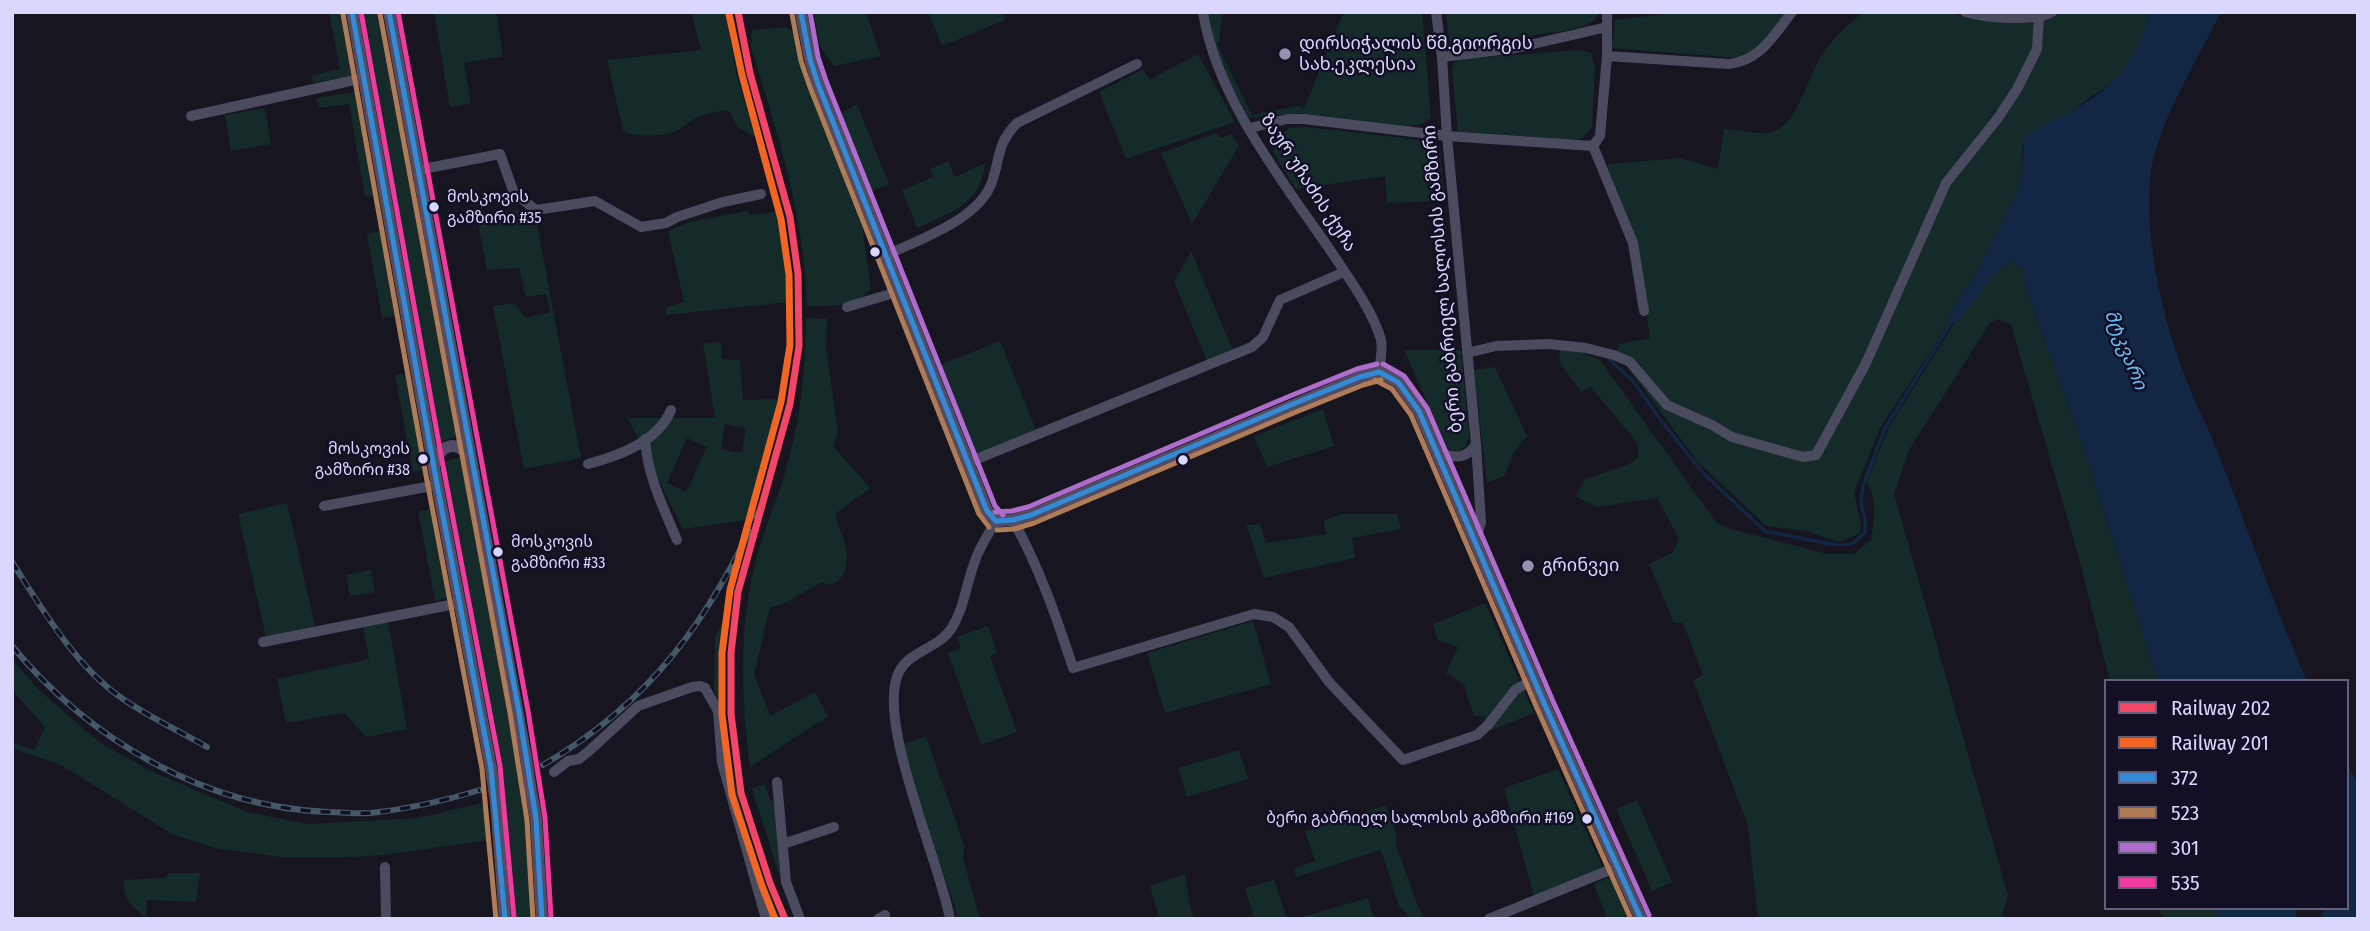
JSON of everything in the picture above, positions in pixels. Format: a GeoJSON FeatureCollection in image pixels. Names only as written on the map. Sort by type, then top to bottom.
{"type":"FeatureCollection","features":[{"type":"Feature","properties":{"kind":"main road"},"geometry":{"type":"LineString","coordinates":[[352,12],[491,768],[505,919]]}},
{"type":"Feature","properties":{"kind":"main road"},"geometry":{"type":"LineString","coordinates":[[389,12],[526,758],[536,819],[542,919]]}},
{"type":"Feature","properties":{"kind":"main road"},"geometry":{"type":"LineString","coordinates":[[801,12],[816,78],[967,463],[987,511],[996,521],[1013,520],[1293,404],[1379,372]]}},
{"type":"Feature","properties":{"kind":"main road","name":"ბერი გაბრიელ სალოსის გამზირი"},"geometry":{"type":"LineString","coordinates":[[1379,372],[1398,382],[1419,411],[1641,919]]}},
{"type":"Feature","properties":{"kind":"main road"},"geometry":{"type":"LineString","coordinates":[[434,468],[439,453],[450,447],[464,448],[471,457]]}},
{"type":"Feature","properties":{"kind":"street","name":"ზაურ უჩაძის ქუჩა"},"geometry":{"type":"LineString","coordinates":[[1203,12],[1208,43],[1250,128],[1362,300],[1381,341],[1379,372]]}},
{"type":"Feature","properties":{"kind":"street","name":"ბერი გაბრიელ სალოსის გამზირი"},"geometry":{"type":"LineString","coordinates":[[1436,12],[1476,444],[1481,522],[1475,542]]}},
{"type":"Feature","properties":{"kind":"street"},"geometry":{"type":"LineString","coordinates":[[1593,146],[1600,136],[1607,56],[1607,12]]}},
{"type":"Feature","properties":{"kind":"street"},"geometry":{"type":"LineString","coordinates":[[1607,56],[1742,63],[1770,41],[1792,12]]}},
{"type":"Feature","properties":{"kind":"street"},"geometry":{"type":"LineString","coordinates":[[1971,14],[2039,16],[2052,12]]}},
{"type":"Feature","properties":{"kind":"street"},"geometry":{"type":"LineString","coordinates":[[1467,353],[1496,346],[1549,344],[1586,348],[1614,355],[1630,362],[1667,405],[1732,437],[1803,457],[1816,455],[1866,363],[1946,183],[1998,118],[2017,89],[2037,49],[2039,16]]}},
{"type":"Feature","properties":{"kind":"street"},"geometry":{"type":"LineString","coordinates":[[1442,57],[1516,48],[1607,27]]}},
{"type":"Feature","properties":{"kind":"street"},"geometry":{"type":"LineString","coordinates":[[885,256],[963,217],[979,204],[992,184],[1000,147],[1006,134],[1017,122],[1137,64]]}},
{"type":"Feature","properties":{"kind":"street"},"geometry":{"type":"LineString","coordinates":[[191,116],[364,78]]}},
{"type":"Feature","properties":{"kind":"street"},"geometry":{"type":"LineString","coordinates":[[1250,128],[1287,119],[1304,119],[1447,136],[1593,146]]}},
{"type":"Feature","properties":{"kind":"street"},"geometry":{"type":"LineString","coordinates":[[1593,146],[1633,243],[1644,311]]}},
{"type":"Feature","properties":{"kind":"street"},"geometry":{"type":"LineString","coordinates":[[418,170],[500,154],[514,193],[536,210],[595,201],[641,227],[666,223],[723,202],[761,194]]}},
{"type":"Feature","properties":{"kind":"street"},"geometry":{"type":"LineString","coordinates":[[967,463],[1251,347],[1263,337],[1280,300],[1344,272]]}},
{"type":"Feature","properties":{"kind":"street"},"geometry":{"type":"LineString","coordinates":[[847,307],[900,292]]}},
{"type":"Feature","properties":{"kind":"street"},"geometry":{"type":"LineString","coordinates":[[588,464],[617,456],[645,439],[667,419],[671,410]]}},
{"type":"Feature","properties":{"kind":"street"},"geometry":{"type":"LineString","coordinates":[[645,439],[645,453],[652,478],[677,540]]}},
{"type":"Feature","properties":{"kind":"street"},"geometry":{"type":"LineString","coordinates":[[1437,453],[1458,458],[1471,453],[1476,444]]}},
{"type":"Feature","properties":{"kind":"street"},"geometry":{"type":"LineString","coordinates":[[324,506],[437,485]]}},
{"type":"Feature","properties":{"kind":"street"},"geometry":{"type":"LineString","coordinates":[[1013,520],[1035,559],[1048,591],[1073,668],[1254,614],[1273,617],[1297,636],[1329,682],[1403,760],[1477,735],[1515,690],[1534,679]]}},
{"type":"Feature","properties":{"kind":"street"},"geometry":{"type":"LineString","coordinates":[[950,919],[937,865],[913,799],[897,727],[893,694],[899,671],[906,663],[951,630],[962,606],[974,561],[996,521]]}},
{"type":"Feature","properties":{"kind":"street"},"geometry":{"type":"LineString","coordinates":[[263,642],[460,603]]}},
{"type":"Feature","properties":{"kind":"street"},"geometry":{"type":"LineString","coordinates":[[554,772],[568,761],[579,759],[638,706],[700,685],[705,688],[712,696],[718,711],[723,763],[766,919]]}},
{"type":"Feature","properties":{"kind":"street"},"geometry":{"type":"LineString","coordinates":[[777,782],[786,882],[800,919]]}},
{"type":"Feature","properties":{"kind":"street"},"geometry":{"type":"LineString","coordinates":[[783,844],[834,827]]}},
{"type":"Feature","properties":{"kind":"street"},"geometry":{"type":"LineString","coordinates":[[385,867],[386,919]]}},
{"type":"Feature","properties":{"kind":"street"},"geometry":{"type":"LineString","coordinates":[[1494,918],[1617,867]]}},
{"type":"Feature","properties":{"kind":"green space"},"geometry":{"type":"Polygon","coordinates":[[[329,12],[341,12],[353,75],[313,83],[312,75],[340,69],[329,12]]]}},
{"type":"Feature","properties":{"kind":"green space"},"geometry":{"type":"Polygon","coordinates":[[[358,12],[380,12],[458,436],[443,441],[439,438],[358,12]]]}},
{"type":"Feature","properties":{"kind":"green space"},"geometry":{"type":"Polygon","coordinates":[[[434,12],[496,12],[503,56],[464,63],[471,103],[450,107],[434,12]]]}},
{"type":"Feature","properties":{"kind":"green space"},"geometry":{"type":"Polygon","coordinates":[[[691,12],[726,12],[736,73],[755,137],[738,127],[728,110],[700,117],[672,133],[642,135],[623,131],[607,60],[701,50],[691,12]]]}},
{"type":"Feature","properties":{"kind":"green space"},"geometry":{"type":"Polygon","coordinates":[[[814,12],[866,12],[881,56],[834,66],[820,47],[814,12]]]}},
{"type":"Feature","properties":{"kind":"green space"},"geometry":{"type":"Polygon","coordinates":[[[928,12],[1002,12],[1005,20],[942,46],[928,12]]]}},
{"type":"Feature","properties":{"kind":"green space"},"geometry":{"type":"Polygon","coordinates":[[[1208,12],[1223,12],[1218,46],[1252,115],[1297,106],[1304,108],[1344,12],[1422,12],[1431,118],[1419,125],[1405,126],[1298,113],[1249,118],[1218,55],[1208,12]]]}},
{"type":"Feature","properties":{"kind":"green space"},"geometry":{"type":"Polygon","coordinates":[[[1446,12],[1599,12],[1595,20],[1587,25],[1564,31],[1450,47],[1446,12]]]}},
{"type":"Feature","properties":{"kind":"green space"},"geometry":{"type":"Polygon","coordinates":[[[1679,12],[1787,12],[1760,45],[1738,58],[1612,48],[1615,20],[1679,12]]]}},
{"type":"Feature","properties":{"kind":"green space"},"geometry":{"type":"Polygon","coordinates":[[[1864,12],[1952,12],[1965,18],[1984,21],[1992,12],[2150,12],[2131,62],[2117,79],[2022,145],[2022,177],[2017,193],[1982,263],[1950,314],[1949,323],[1880,428],[1854,493],[1861,525],[1859,534],[1838,542],[1806,531],[1766,526],[1698,462],[1624,363],[1615,358],[1619,344],[1650,338],[1635,235],[1607,166],[1680,158],[1718,169],[1724,129],[1763,133],[1778,130],[1794,112],[1827,49],[1846,26],[1864,12]]]}},
{"type":"Feature","properties":{"kind":"green space"},"geometry":{"type":"Polygon","coordinates":[[[786,27],[793,32],[803,70],[861,220],[871,289],[857,300],[842,305],[807,306],[801,241],[788,175],[751,48],[752,30],[786,27]]]}},
{"type":"Feature","properties":{"kind":"green space"},"geometry":{"type":"Polygon","coordinates":[[[1580,50],[1591,53],[1595,67],[1592,127],[1582,138],[1574,140],[1458,131],[1452,68],[1455,62],[1461,59],[1580,50]]]}},
{"type":"Feature","properties":{"kind":"green space"},"geometry":{"type":"Polygon","coordinates":[[[1198,54],[1235,122],[1126,159],[1099,92],[1144,69],[1149,80],[1198,54]]]}},
{"type":"Feature","properties":{"kind":"green space"},"geometry":{"type":"Polygon","coordinates":[[[355,92],[373,196],[365,197],[349,104],[318,108],[317,98],[355,92]]]}},
{"type":"Feature","properties":{"kind":"green space"},"geometry":{"type":"Polygon","coordinates":[[[857,104],[889,184],[869,192],[841,119],[843,112],[857,104]]]}},
{"type":"Feature","properties":{"kind":"green space"},"geometry":{"type":"Polygon","coordinates":[[[265,108],[271,144],[231,151],[225,115],[265,108]]]}},
{"type":"Feature","properties":{"kind":"green space"},"geometry":{"type":"Polygon","coordinates":[[[1306,127],[1431,141],[1440,151],[1445,201],[1387,203],[1385,176],[1296,189],[1273,152],[1277,141],[1289,128],[1306,127]]]}},
{"type":"Feature","properties":{"kind":"green space"},"geometry":{"type":"Polygon","coordinates":[[[1216,133],[1221,138],[1231,134],[1239,146],[1192,224],[1161,153],[1216,133]]]}},
{"type":"Feature","properties":{"kind":"green space"},"geometry":{"type":"Polygon","coordinates":[[[948,161],[955,177],[985,163],[978,188],[952,212],[917,228],[902,190],[933,177],[930,169],[948,161]]]}},
{"type":"Feature","properties":{"kind":"green space"},"geometry":{"type":"Polygon","coordinates":[[[528,208],[535,214],[581,458],[524,469],[493,306],[515,303],[525,318],[550,312],[546,294],[526,297],[519,268],[487,270],[477,218],[528,208]]]}},
{"type":"Feature","properties":{"kind":"green space"},"geometry":{"type":"Polygon","coordinates":[[[748,211],[750,215],[777,212],[788,302],[666,315],[666,307],[684,302],[668,231],[690,222],[748,211]]]}},
{"type":"Feature","properties":{"kind":"green space"},"geometry":{"type":"Polygon","coordinates":[[[380,231],[395,316],[382,318],[367,234],[380,231]]]}},
{"type":"Feature","properties":{"kind":"green space"},"geometry":{"type":"Polygon","coordinates":[[[1191,251],[1233,350],[1207,361],[1174,282],[1191,251]]]}},
{"type":"Feature","properties":{"kind":"green space"},"geometry":{"type":"Polygon","coordinates":[[[2013,260],[2023,269],[2027,292],[2084,448],[2157,679],[2109,679],[2079,558],[2011,325],[1998,319],[1990,323],[1909,450],[1894,494],[2008,895],[2001,919],[1758,919],[1748,826],[1693,680],[1703,675],[1683,623],[1674,623],[1649,564],[1672,553],[1679,539],[1657,498],[1596,507],[1575,496],[1586,479],[1629,464],[1638,457],[1638,444],[1591,387],[1581,392],[1559,361],[1560,350],[1572,349],[1600,360],[1716,522],[1727,528],[1827,554],[1854,554],[1871,540],[1874,503],[1866,483],[1889,427],[1954,324],[2004,265],[2013,260]]]}},
{"type":"Feature","properties":{"kind":"green space"},"geometry":{"type":"Polygon","coordinates":[[[806,318],[827,319],[826,348],[838,433],[833,446],[870,488],[835,514],[846,548],[844,574],[834,584],[822,582],[783,604],[770,607],[754,674],[770,716],[815,692],[828,716],[750,767],[743,672],[745,624],[756,561],[794,438],[802,387],[806,318]]]}},
{"type":"Feature","properties":{"kind":"green space"},"geometry":{"type":"Polygon","coordinates":[[[1000,341],[1036,430],[975,455],[939,365],[1000,341]]]}},
{"type":"Feature","properties":{"kind":"green space"},"geometry":{"type":"Polygon","coordinates":[[[721,342],[721,359],[740,360],[743,400],[781,399],[768,461],[745,520],[683,529],[628,418],[715,418],[703,344],[721,342]],[[725,424],[721,449],[742,453],[746,428],[725,424]],[[687,438],[667,483],[686,492],[707,447],[687,438]]]}},
{"type":"Feature","properties":{"kind":"green space"},"geometry":{"type":"Polygon","coordinates":[[[1404,350],[1461,350],[1469,436],[1466,446],[1458,451],[1450,450],[1447,446],[1404,350]]]}},
{"type":"Feature","properties":{"kind":"green space"},"geometry":{"type":"Polygon","coordinates":[[[1495,367],[1527,436],[1514,452],[1504,476],[1487,483],[1474,370],[1495,367]]]}},
{"type":"Feature","properties":{"kind":"green space"},"geometry":{"type":"Polygon","coordinates":[[[408,373],[425,470],[413,472],[395,375],[408,373]]]}},
{"type":"Feature","properties":{"kind":"green space"},"geometry":{"type":"Polygon","coordinates":[[[1323,409],[1334,446],[1267,467],[1254,436],[1323,409]]]}},
{"type":"Feature","properties":{"kind":"green space"},"geometry":{"type":"Polygon","coordinates":[[[463,457],[506,663],[526,797],[535,919],[512,919],[500,762],[444,463],[463,457]]]}},
{"type":"Feature","properties":{"kind":"green space"},"geometry":{"type":"Polygon","coordinates":[[[287,503],[315,626],[266,637],[238,514],[287,503]]]}},
{"type":"Feature","properties":{"kind":"green space"},"geometry":{"type":"Polygon","coordinates":[[[432,509],[449,598],[435,601],[418,511],[432,509]]]}},
{"type":"Feature","properties":{"kind":"green space"},"geometry":{"type":"Polygon","coordinates":[[[1343,514],[1397,514],[1401,529],[1352,538],[1355,558],[1264,578],[1246,523],[1260,524],[1266,543],[1326,534],[1324,520],[1343,514]]]}},
{"type":"Feature","properties":{"kind":"green space"},"geometry":{"type":"Polygon","coordinates":[[[371,570],[375,592],[350,596],[346,575],[371,570]]]}},
{"type":"Feature","properties":{"kind":"green space"},"geometry":{"type":"Polygon","coordinates":[[[1485,603],[1534,713],[1487,732],[1485,717],[1474,716],[1464,684],[1446,673],[1458,647],[1438,640],[1433,624],[1485,603]]]}},
{"type":"Feature","properties":{"kind":"green space"},"geometry":{"type":"Polygon","coordinates":[[[726,617],[724,695],[733,771],[753,846],[780,919],[769,919],[725,767],[718,701],[714,689],[715,636],[726,617]]]}},
{"type":"Feature","properties":{"kind":"green space"},"geometry":{"type":"Polygon","coordinates":[[[1253,621],[1271,684],[1165,713],[1147,653],[1253,621]]]}},
{"type":"Feature","properties":{"kind":"green space"},"geometry":{"type":"Polygon","coordinates":[[[388,622],[407,729],[366,737],[344,713],[286,723],[277,679],[369,659],[363,626],[388,622]]]}},
{"type":"Feature","properties":{"kind":"green space"},"geometry":{"type":"Polygon","coordinates":[[[988,626],[997,653],[990,656],[1017,732],[981,745],[948,653],[961,648],[957,637],[988,626]]]}},
{"type":"Feature","properties":{"kind":"green space"},"geometry":{"type":"Polygon","coordinates":[[[12,659],[40,691],[100,743],[153,772],[247,812],[307,824],[418,818],[482,803],[482,807],[486,806],[490,840],[383,855],[280,857],[215,848],[172,834],[61,765],[12,748],[12,742],[34,750],[45,727],[12,690],[12,659]]]}},
{"type":"Feature","properties":{"kind":"green space"},"geometry":{"type":"Polygon","coordinates":[[[926,736],[964,845],[963,858],[980,919],[957,919],[916,795],[903,744],[926,736]]]}},
{"type":"Feature","properties":{"kind":"green space"},"geometry":{"type":"Polygon","coordinates":[[[1239,750],[1248,779],[1187,797],[1178,768],[1239,750]]]}},
{"type":"Feature","properties":{"kind":"green space"},"geometry":{"type":"Polygon","coordinates":[[[1558,769],[1603,868],[1534,896],[1504,788],[1558,769]]]}},
{"type":"Feature","properties":{"kind":"green space"},"geometry":{"type":"Polygon","coordinates":[[[765,784],[770,800],[776,802],[783,887],[752,788],[765,784]]]}},
{"type":"Feature","properties":{"kind":"green space"},"geometry":{"type":"Polygon","coordinates":[[[1637,800],[1672,882],[1652,891],[1616,809],[1637,800]]]}},
{"type":"Feature","properties":{"kind":"green space"},"geometry":{"type":"Polygon","coordinates":[[[1386,805],[1396,834],[1396,845],[1418,907],[1425,919],[1408,919],[1399,906],[1381,850],[1296,877],[1294,868],[1315,861],[1305,831],[1386,805]]]}},
{"type":"Feature","properties":{"kind":"green space"},"geometry":{"type":"Polygon","coordinates":[[[169,873],[200,873],[196,902],[147,900],[146,919],[129,903],[124,880],[165,878],[169,873]]]}},
{"type":"Feature","properties":{"kind":"green space"},"geometry":{"type":"Polygon","coordinates":[[[1185,874],[1194,919],[1153,919],[1159,916],[1150,886],[1185,874]]]}},
{"type":"Feature","properties":{"kind":"green space"},"geometry":{"type":"Polygon","coordinates":[[[1613,876],[1628,915],[1607,919],[1594,884],[1613,876]]]}},
{"type":"Feature","properties":{"kind":"green space"},"geometry":{"type":"Polygon","coordinates":[[[1274,880],[1287,919],[1254,919],[1245,888],[1274,880]]]}},
{"type":"Feature","properties":{"kind":"green space"},"geometry":{"type":"Polygon","coordinates":[[[1368,898],[1374,919],[1295,919],[1368,898]]]}},
{"type":"Feature","properties":{"kind":"green space"},"geometry":{"type":"Polygon","coordinates":[[[2160,910],[2214,910],[2220,919],[2163,919],[2160,910]]]}},
{"type":"Feature","properties":{"kind":"water","name":"მტკვარი"},"geometry":{"type":"Polygon","coordinates":[[[2150,12],[2221,12],[2170,112],[2155,153],[2149,194],[2151,241],[2164,312],[2181,368],[2218,453],[2306,679],[2157,679],[2084,448],[2027,292],[2023,269],[2013,260],[2005,265],[1989,280],[1954,324],[1949,323],[1950,314],[1982,263],[2017,193],[2022,177],[2024,138],[2083,104],[2110,84],[2130,60],[2150,12]]]}},
{"type":"Feature","properties":{"kind":"water"},"geometry":{"type":"Polygon","coordinates":[[[2349,768],[2358,784],[2358,919],[2320,919],[2323,910],[2349,910],[2349,768]]]}},
{"type":"Feature","properties":{"kind":"water"},"geometry":{"type":"Polygon","coordinates":[[[2214,910],[2295,910],[2297,919],[2220,919],[2214,910]]]}},
{"type":"Feature","properties":{"kind":"waterway"},"geometry":{"type":"LineString","coordinates":[[1608,358],[1632,380],[1704,474],[1766,532],[1846,545],[1865,532],[1861,503],[1863,486],[1885,428],[1952,321]]}},
{"type":"Feature","properties":{"kind":"railway"},"geometry":{"type":"LineString","coordinates":[[543,765],[582,740],[616,713],[647,684],[674,653],[721,584],[762,505]]}},
{"type":"Feature","properties":{"kind":"railway"},"geometry":{"type":"LineString","coordinates":[[12,562],[61,636],[106,686],[143,712],[207,747]]}},
{"type":"Feature","properties":{"kind":"railway"},"geometry":{"type":"LineString","coordinates":[[12,646],[43,680],[77,711],[114,739],[153,763],[194,782],[237,797],[282,807],[366,813],[426,804],[480,790]]}},
{"type":"Feature","properties":{"kind":"rail line","name":"202"},"geometry":{"type":"LineString","coordinates":[[738,12],[750,73],[790,217],[798,274],[799,346],[790,404],[738,592],[731,653],[731,714],[741,793],[770,883],[785,919]]}},
{"type":"Feature","properties":{"kind":"rail line","name":"201"},"geometry":{"type":"LineString","coordinates":[[729,14],[742,75],[781,219],[789,275],[790,345],[781,402],[730,590],[722,653],[722,715],[732,795],[775,919]]}},
{"type":"Feature","properties":{"kind":"transit line","name":"372"},"geometry":{"type":"LineString","coordinates":[[352,12],[491,768],[505,919]]}},
{"type":"Feature","properties":{"kind":"transit line","name":"535"},"geometry":{"type":"LineString","coordinates":[[361,12],[500,766],[514,918]]}},
{"type":"Feature","properties":{"kind":"transit line","name":"372"},"geometry":{"type":"LineString","coordinates":[[389,12],[519,712],[536,819],[542,919]]}},
{"type":"Feature","properties":{"kind":"transit line","name":"535"},"geometry":{"type":"LineString","coordinates":[[398,12],[528,711],[545,818],[551,918]]}},
{"type":"Feature","properties":{"kind":"transit line","name":"372"},"geometry":{"type":"LineString","coordinates":[[801,12],[818,84],[987,511],[996,521]]}},
{"type":"Feature","properties":{"kind":"transit line","name":"301"},"geometry":{"type":"LineString","coordinates":[[810,12],[818,57],[826,81],[995,506],[1003,515]]}},
{"type":"Feature","properties":{"kind":"transit line","name":"523"},"geometry":{"type":"LineString","coordinates":[[343,14],[482,769],[496,919]]}},
{"type":"Feature","properties":{"kind":"transit line","name":"523"},"geometry":{"type":"LineString","coordinates":[[380,14],[510,713],[527,820],[533,919]]}},
{"type":"Feature","properties":{"kind":"transit line","name":"523"},"geometry":{"type":"LineString","coordinates":[[792,14],[801,61],[810,87],[979,514],[989,527]]}},
{"type":"Feature","properties":{"kind":"transit line","name":"301"},"geometry":{"type":"LineString","coordinates":[[995,512],[1028,507],[1290,396],[1357,369],[1377,364]]}},
{"type":"Feature","properties":{"kind":"transit line","name":"301"},"geometry":{"type":"LineString","coordinates":[[1383,364],[1404,376],[1427,408],[1552,699],[1649,915]]}},
{"type":"Feature","properties":{"kind":"transit line","name":"372"},"geometry":{"type":"LineString","coordinates":[[1379,372],[1398,382],[1419,411],[1544,703],[1641,919]]}},
{"type":"Feature","properties":{"kind":"transit line","name":"372"},"geometry":{"type":"LineString","coordinates":[[996,521],[1031,515],[1293,404],[1379,372]]}},
{"type":"Feature","properties":{"kind":"transit line","name":"523"},"geometry":{"type":"LineString","coordinates":[[1375,380],[1392,389],[1411,415],[1631,919]]}},
{"type":"Feature","properties":{"kind":"transit line","name":"523"},"geometry":{"type":"LineString","coordinates":[[997,530],[1014,529],[1034,523],[1296,412],[1381,380]]}},
{"type":"Feature","properties":{"kind":"place","name":"დირსიჭალის წმ.გიორგის სახ.ეკლესია"},"geometry":{"type":"Point","coordinates":[1285,54]}},
{"type":"Feature","properties":{"kind":"place","name":"მოსკოვის გამზირი #35"},"geometry":{"type":"Point","coordinates":[434,207]}},
{"type":"Feature","properties":{"kind":"place","name":"მოსკოვის გამზირი #38"},"geometry":{"type":"Point","coordinates":[423,459]}},
{"type":"Feature","properties":{"kind":"place","name":"მოსკოვის გამზირი #33"},"geometry":{"type":"Point","coordinates":[498,552]}},
{"type":"Feature","properties":{"kind":"place","name":"გრინვეი"},"geometry":{"type":"Point","coordinates":[1528,566]}},
{"type":"Feature","properties":{"kind":"place","name":"ბერი გაბრიელ სალოსის გამზირი #169"},"geometry":{"type":"Point","coordinates":[1587,819]}}]}
